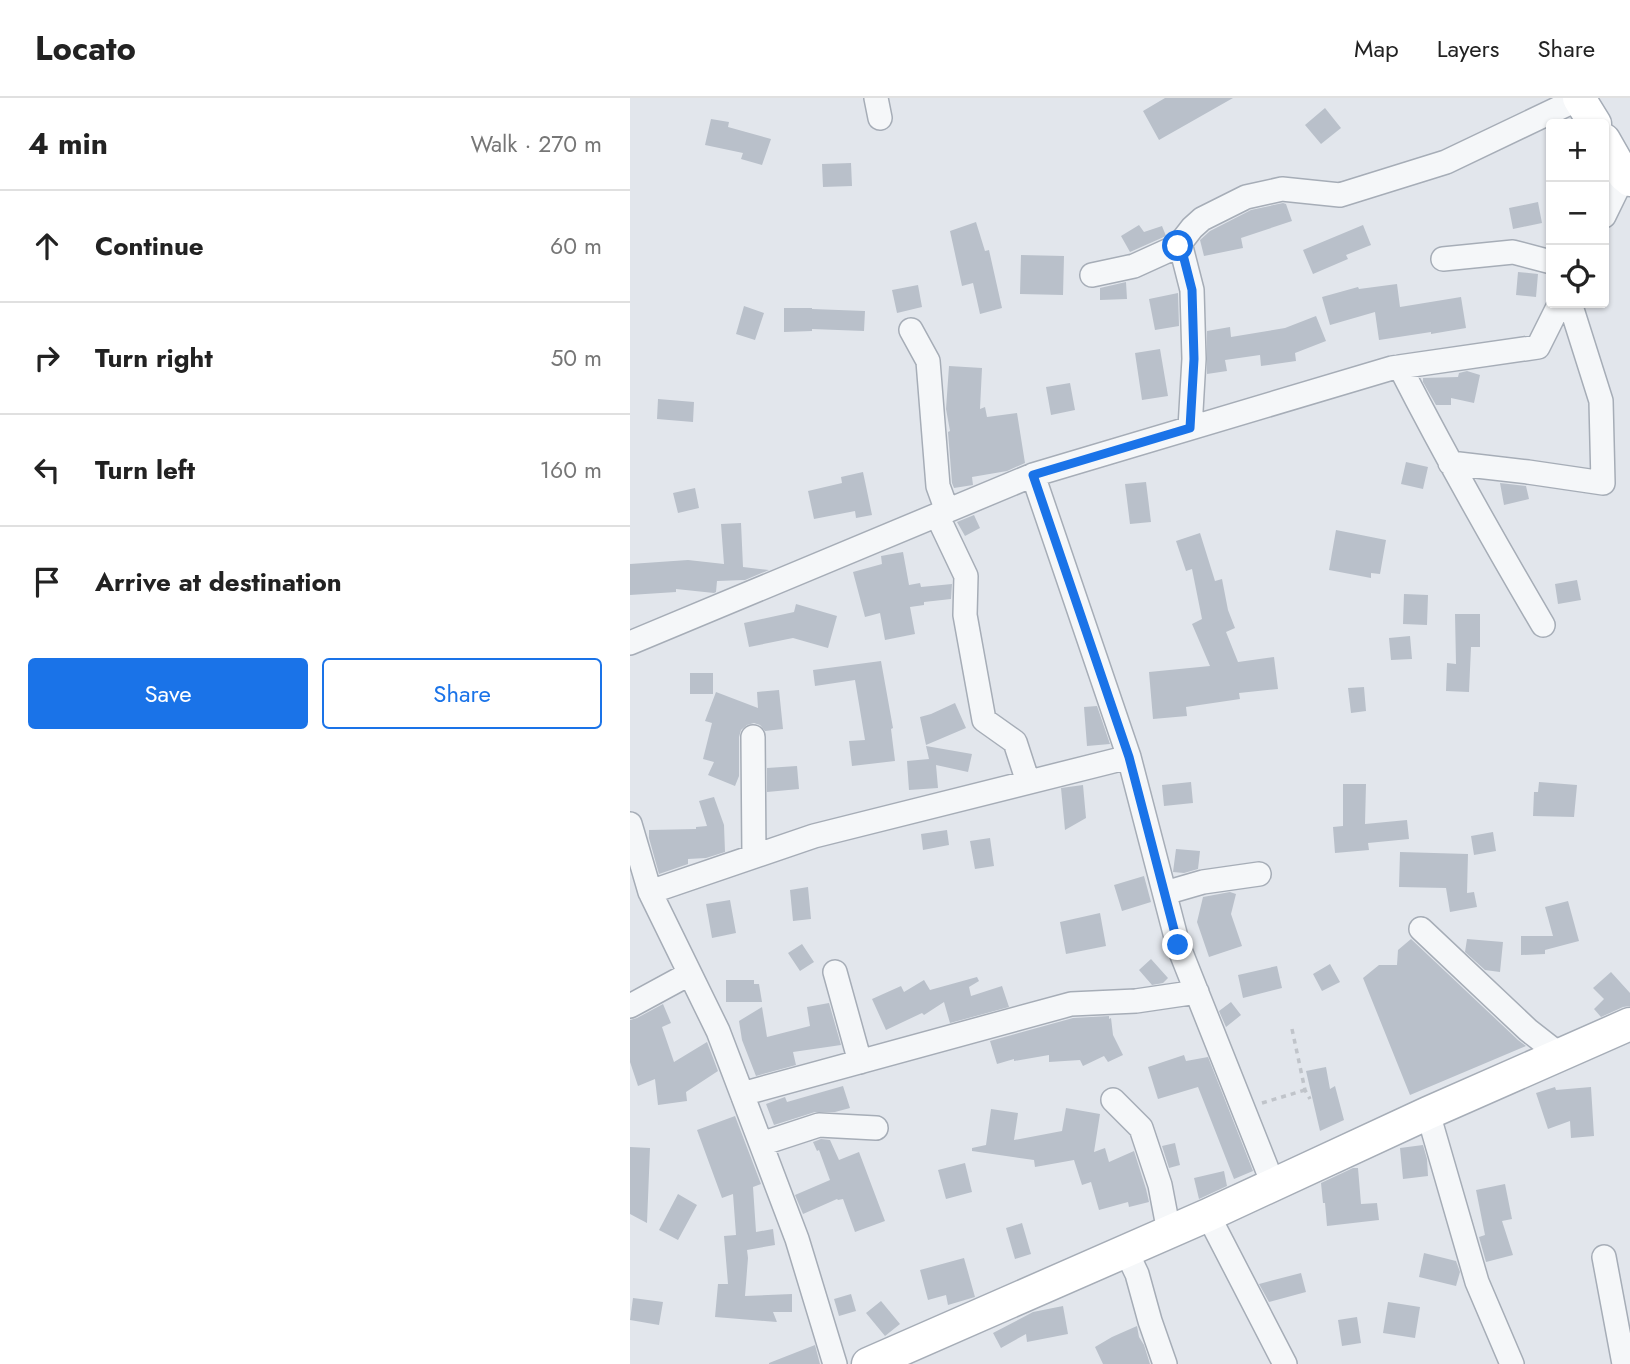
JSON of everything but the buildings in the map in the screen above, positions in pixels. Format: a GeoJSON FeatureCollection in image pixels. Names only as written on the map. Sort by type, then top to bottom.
{"type":"FeatureCollection","features":[{"type":"Feature","properties":{"kind":"main road"},"geometry":{"type":"LineString","coordinates":[[1580,98],[1592,119]]}},
{"type":"Feature","properties":{"kind":"main road"},"geometry":{"type":"LineString","coordinates":[[1609,148],[1627,178]]}},
{"type":"Feature","properties":{"kind":"main road"},"geometry":{"type":"LineString","coordinates":[[868,1364],[1208,1215],[1428,1113],[1630,1024]]}},
{"type":"Feature","properties":{"kind":"street"},"geometry":{"type":"LineString","coordinates":[[1092,275],[1134,266],[1178,246],[1202,219],[1246,198],[1282,189],[1340,195],[1352,192],[1446,162],[1580,98]]}},
{"type":"Feature","properties":{"kind":"street"},"geometry":{"type":"LineString","coordinates":[[1609,208],[1627,178]]}},
{"type":"Feature","properties":{"kind":"street"},"geometry":{"type":"LineString","coordinates":[[1180,243],[1192,290],[1194,359],[1190,428]]}},
{"type":"Feature","properties":{"kind":"street"},"geometry":{"type":"LineString","coordinates":[[1443,259],[1513,252],[1546,261]]}},
{"type":"Feature","properties":{"kind":"street"},"geometry":{"type":"LineString","coordinates":[[630,643],[1033,475],[1401,367],[1538,348],[1558,308]]}},
{"type":"Feature","properties":{"kind":"street"},"geometry":{"type":"LineString","coordinates":[[1450,463],[1603,483],[1601,401],[1572,308]]}},
{"type":"Feature","properties":{"kind":"street"},"geometry":{"type":"LineString","coordinates":[[911,330],[928,361],[942,513],[966,576],[965,615],[984,720],[1015,742],[1028,782]]}},
{"type":"Feature","properties":{"kind":"street"},"geometry":{"type":"LineString","coordinates":[[1401,367],[1450,463],[1544,625]]}},
{"type":"Feature","properties":{"kind":"street"},"geometry":{"type":"LineString","coordinates":[[1033,475],[1129,757],[1178,945],[1273,1184]]}},
{"type":"Feature","properties":{"kind":"street"},"geometry":{"type":"LineString","coordinates":[[753,737],[754,856]]}},
{"type":"Feature","properties":{"kind":"street"},"geometry":{"type":"LineString","coordinates":[[649,892],[814,835],[1129,757]]}},
{"type":"Feature","properties":{"kind":"street"},"geometry":{"type":"LineString","coordinates":[[630,824],[649,892],[718,1031],[761,1144],[797,1239],[835,1364]]}},
{"type":"Feature","properties":{"kind":"street"},"geometry":{"type":"LineString","coordinates":[[1164,893],[1203,882],[1259,874]]}},
{"type":"Feature","properties":{"kind":"street"},"geometry":{"type":"LineString","coordinates":[[1421,929],[1528,1030],[1560,1055]]}},
{"type":"Feature","properties":{"kind":"street"},"geometry":{"type":"LineString","coordinates":[[835,972],[860,1062]]}},
{"type":"Feature","properties":{"kind":"street"},"geometry":{"type":"LineString","coordinates":[[630,1006],[689,974]]}},
{"type":"Feature","properties":{"kind":"street"},"geometry":{"type":"LineString","coordinates":[[742,1094],[1071,1004],[1136,1001],[1197,992]]}},
{"type":"Feature","properties":{"kind":"street"},"geometry":{"type":"LineString","coordinates":[[1113,1100],[1141,1128],[1160,1185],[1169,1232]]}},
{"type":"Feature","properties":{"kind":"street"},"geometry":{"type":"LineString","coordinates":[[1428,1113],[1477,1282],[1512,1364]]}},
{"type":"Feature","properties":{"kind":"street"},"geometry":{"type":"LineString","coordinates":[[761,1144],[819,1125],[876,1128]]}},
{"type":"Feature","properties":{"kind":"street"},"geometry":{"type":"LineString","coordinates":[[1208,1215],[1286,1364]]}},
{"type":"Feature","properties":{"kind":"street"},"geometry":{"type":"LineString","coordinates":[[1126,1251],[1137,1274],[1165,1364]]}},
{"type":"Feature","properties":{"kind":"street"},"geometry":{"type":"LineString","coordinates":[[1604,1257],[1624,1364]]}},
{"type":"Feature","properties":{"kind":"path"},"geometry":{"type":"LineString","coordinates":[[1293,1029],[1305,1090],[1310,1099]]}},
{"type":"Feature","properties":{"kind":"path"},"geometry":{"type":"LineString","coordinates":[[1244,1110],[1305,1090]]}},
{"type":"Feature","properties":{"kind":"route"},"geometry":{"type":"LineString","coordinates":[[1178,246],[1180,243],[1192,290],[1194,359],[1190,428],[1033,475],[1129,757],[1178,945]]}}]}
